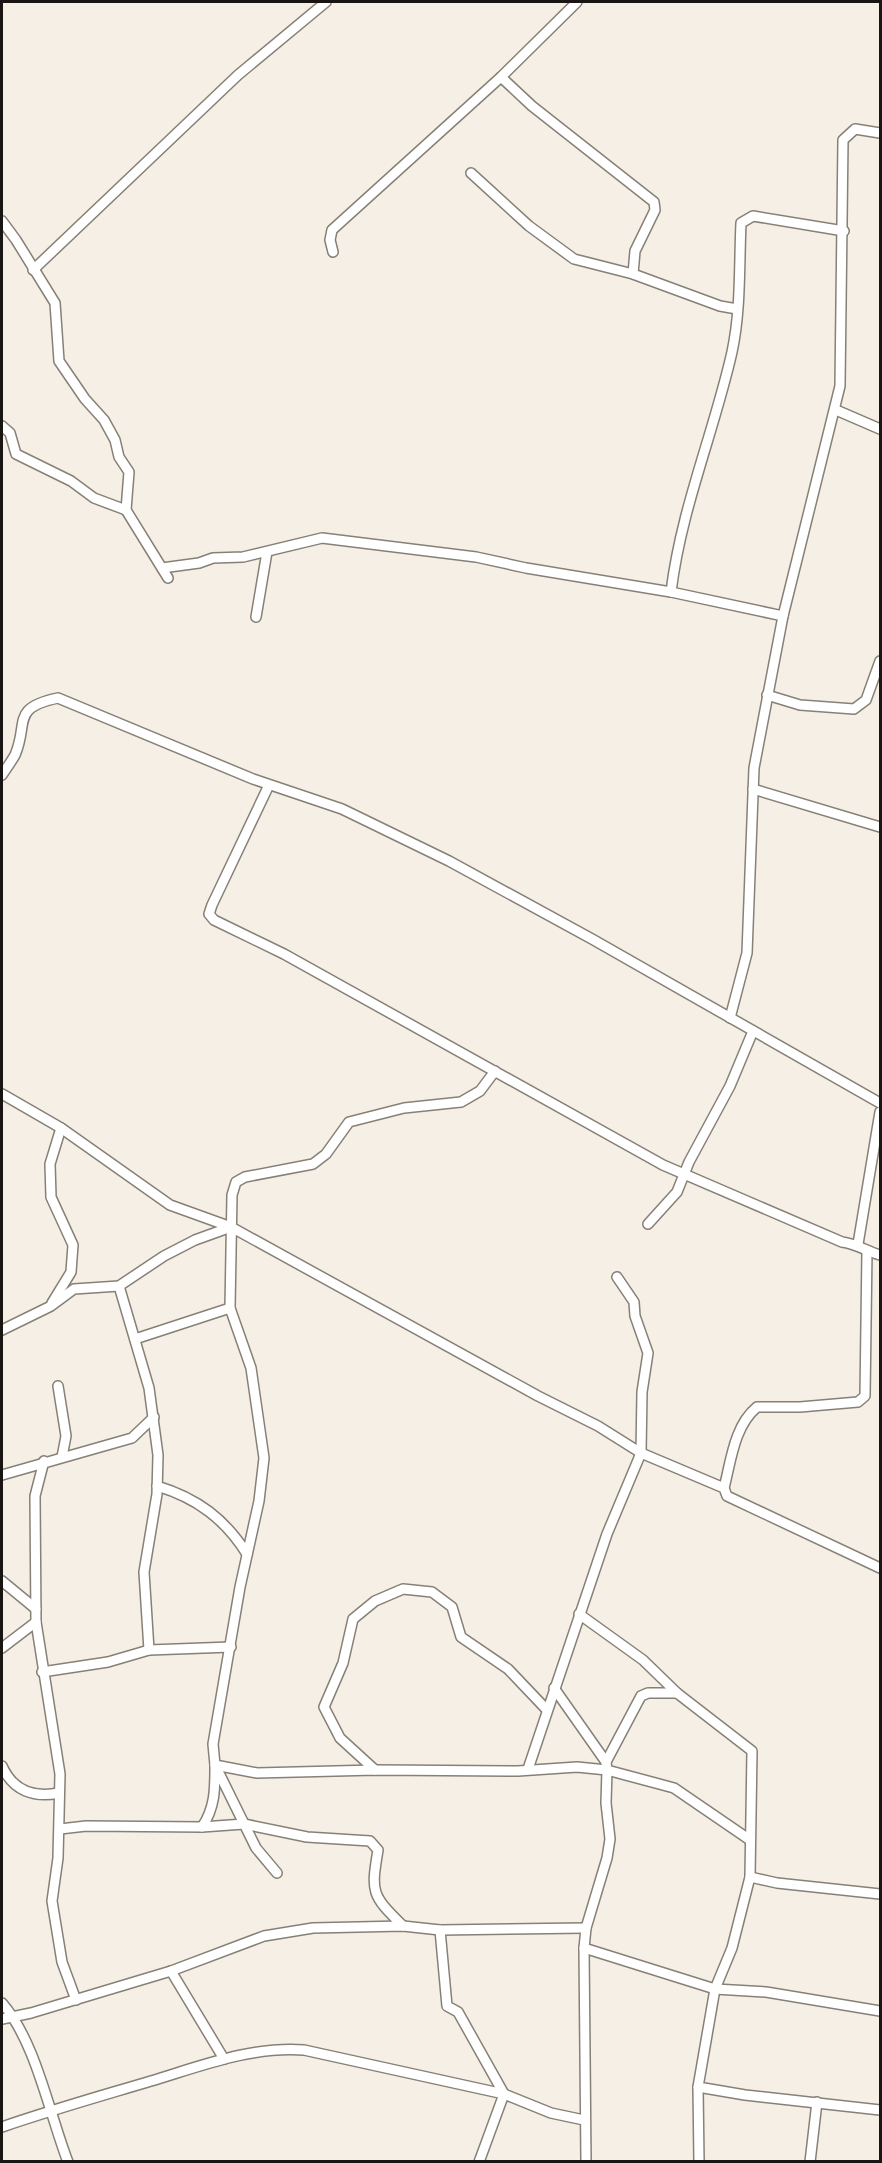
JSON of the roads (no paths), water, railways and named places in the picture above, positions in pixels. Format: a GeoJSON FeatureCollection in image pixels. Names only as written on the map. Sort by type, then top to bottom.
{"type":"FeatureCollection","features":[{"type":"Feature","properties":{"kind":"street"},"geometry":{"type":"LineString","coordinates":[[33,270],[238,75],[326,2]]}},
{"type":"Feature","properties":{"kind":"street"},"geometry":{"type":"LineString","coordinates":[[333,252],[330,240],[332,230],[501,77],[578,2]]}},
{"type":"Feature","properties":{"kind":"street"},"geometry":{"type":"LineString","coordinates":[[501,77],[532,106],[654,202],[655,210],[635,251],[633,274]]}},
{"type":"Feature","properties":{"kind":"street"},"geometry":{"type":"LineString","coordinates":[[730,1018],[747,952],[754,768],[783,616],[836,410],[842,345],[843,140],[855,129],[880,133]]}},
{"type":"Feature","properties":{"kind":"street"},"geometry":{"type":"LineString","coordinates":[[471,173],[529,226],[574,259],[633,274],[720,306],[737,309]]}},
{"type":"Feature","properties":{"kind":"street"},"geometry":{"type":"LineString","coordinates":[[671,592],[689,502],[732,351],[737,309],[741,224],[753,216],[843,231]]}},
{"type":"Feature","properties":{"kind":"street"},"geometry":{"type":"LineString","coordinates":[[2,221],[55,303],[59,361],[85,399],[104,420],[115,440],[119,457],[129,472],[126,510],[168,578]]}},
{"type":"Feature","properties":{"kind":"street"},"geometry":{"type":"LineString","coordinates":[[836,410],[880,429]]}},
{"type":"Feature","properties":{"kind":"street"},"geometry":{"type":"LineString","coordinates":[[2,426],[10,434],[16,454],[71,481],[102,502],[126,510]]}},
{"type":"Feature","properties":{"kind":"street"},"geometry":{"type":"LineString","coordinates":[[162,568],[199,563],[213,558],[267,552],[322,538],[476,557],[526,568],[671,592],[783,616]]}},
{"type":"Feature","properties":{"kind":"street"},"geometry":{"type":"LineString","coordinates":[[256,616],[267,552]]}},
{"type":"Feature","properties":{"kind":"street"},"geometry":{"type":"LineString","coordinates":[[767,695],[800,705],[854,709],[866,700],[880,661]]}},
{"type":"Feature","properties":{"kind":"street"},"geometry":{"type":"LineString","coordinates":[[2,775],[15,754],[22,717],[39,702],[58,698],[268,785],[342,810],[449,861],[592,939],[880,1103]]}},
{"type":"Feature","properties":{"kind":"street"},"geometry":{"type":"LineString","coordinates":[[268,785],[212,905],[210,914],[213,920],[284,954],[684,1174],[842,1242],[858,1244],[867,1251],[880,1255]]}},
{"type":"Feature","properties":{"kind":"street"},"geometry":{"type":"LineString","coordinates":[[753,789],[880,827]]}},
{"type":"Feature","properties":{"kind":"street"},"geometry":{"type":"LineString","coordinates":[[648,1224],[677,1192],[717,1107],[730,1086],[753,1031]]}},
{"type":"Feature","properties":{"kind":"street"},"geometry":{"type":"LineString","coordinates":[[202,1827],[211,1814],[215,1794],[213,1744],[263,1476],[262,1437],[251,1368],[230,1308],[232,1195],[236,1182],[245,1177],[313,1164],[326,1154],[349,1122],[384,1115],[404,1108],[461,1102],[480,1090],[495,1071]]}},
{"type":"Feature","properties":{"kind":"street"},"geometry":{"type":"LineString","coordinates":[[2,1094],[61,1128],[170,1205],[231,1227],[538,1396],[598,1426],[641,1454],[724,1488]]}},
{"type":"Feature","properties":{"kind":"street"},"geometry":{"type":"LineString","coordinates":[[858,1244],[880,1112]]}},
{"type":"Feature","properties":{"kind":"street"},"geometry":{"type":"LineString","coordinates":[[51,1305],[71,1272],[73,1245],[51,1197],[50,1164],[61,1128]]}},
{"type":"Feature","properties":{"kind":"street"},"geometry":{"type":"LineString","coordinates":[[2,1330],[51,1305],[74,1289],[119,1286],[164,1256],[195,1240],[231,1227]]}},
{"type":"Feature","properties":{"kind":"street"},"geometry":{"type":"LineString","coordinates":[[867,1251],[865,1396],[858,1402],[800,1407],[757,1407],[747,1416],[739,1431],[724,1488],[727,1496],[880,1568]]}},
{"type":"Feature","properties":{"kind":"street"},"geometry":{"type":"LineString","coordinates":[[528,1769],[607,1534],[641,1454],[642,1392],[648,1353],[635,1316],[634,1302],[617,1277]]}},
{"type":"Feature","properties":{"kind":"street"},"geometry":{"type":"LineString","coordinates":[[119,1286],[149,1388],[158,1455],[157,1486],[144,1572],[149,1650]]}},
{"type":"Feature","properties":{"kind":"street"},"geometry":{"type":"LineString","coordinates":[[135,1339],[230,1308]]}},
{"type":"Feature","properties":{"kind":"street"},"geometry":{"type":"LineString","coordinates":[[58,1386],[66,1436],[62,1457]]}},
{"type":"Feature","properties":{"kind":"street"},"geometry":{"type":"LineString","coordinates":[[2,1475],[44,1461],[132,1438],[154,1417]]}},
{"type":"Feature","properties":{"kind":"street"},"geometry":{"type":"LineString","coordinates":[[44,1461],[35,1496],[36,1622],[42,1672],[60,1774],[60,1829],[52,1901],[54,1926],[62,1962],[76,2000]]}},
{"type":"Feature","properties":{"kind":"street"},"geometry":{"type":"LineString","coordinates":[[157,1486],[179,1492],[209,1509],[235,1534],[247,1554]]}},
{"type":"Feature","properties":{"kind":"street"},"geometry":{"type":"LineString","coordinates":[[2,1581],[36,1609]]}},
{"type":"Feature","properties":{"kind":"street"},"geometry":{"type":"LineString","coordinates":[[375,1770],[340,1738],[324,1707],[343,1662],[353,1619],[375,1601],[404,1589],[432,1592],[452,1607],[461,1637],[508,1669],[547,1710]]}},
{"type":"Feature","properties":{"kind":"street"},"geometry":{"type":"LineString","coordinates":[[579,1614],[643,1660],[677,1693],[752,1752],[750,1878],[732,1948],[715,1989],[698,2087],[699,2162]]}},
{"type":"Feature","properties":{"kind":"street"},"geometry":{"type":"LineString","coordinates":[[2,1648],[36,1622]]}},
{"type":"Feature","properties":{"kind":"street"},"geometry":{"type":"LineString","coordinates":[[42,1672],[108,1662],[149,1650],[231,1647]]}},
{"type":"Feature","properties":{"kind":"street"},"geometry":{"type":"LineString","coordinates":[[554,1688],[606,1766]]}},
{"type":"Feature","properties":{"kind":"street"},"geometry":{"type":"LineString","coordinates":[[586,2162],[584,1948],[586,1928],[610,1839],[606,1803],[606,1766],[641,1696],[648,1693],[677,1693]]}},
{"type":"Feature","properties":{"kind":"street"},"geometry":{"type":"LineString","coordinates":[[215,1765],[257,1773],[606,1766],[674,1788],[750,1840]]}},
{"type":"Feature","properties":{"kind":"street"},"geometry":{"type":"LineString","coordinates":[[215,1765],[256,1848],[277,1873]]}},
{"type":"Feature","properties":{"kind":"street"},"geometry":{"type":"LineString","coordinates":[[2,1766],[21,1790],[35,1796],[59,1793]]}},
{"type":"Feature","properties":{"kind":"street"},"geometry":{"type":"LineString","coordinates":[[60,1829],[86,1826],[202,1827],[244,1824],[307,1837],[370,1841],[376,1845],[378,1850],[373,1883],[375,1894],[383,1906],[403,1926]]}},
{"type":"Feature","properties":{"kind":"street"},"geometry":{"type":"LineString","coordinates":[[750,1878],[880,1894]]}},
{"type":"Feature","properties":{"kind":"street"},"geometry":{"type":"LineString","coordinates":[[2,2019],[76,2000],[171,1971],[264,1936],[312,1928],[403,1926],[440,1930],[586,1928]]}},
{"type":"Feature","properties":{"kind":"street"},"geometry":{"type":"LineString","coordinates":[[440,1930],[447,2006],[458,2012],[504,2094],[479,2162]]}},
{"type":"Feature","properties":{"kind":"street"},"geometry":{"type":"LineString","coordinates":[[584,1948],[715,1989],[766,1992],[880,2011]]}},
{"type":"Feature","properties":{"kind":"street"},"geometry":{"type":"LineString","coordinates":[[171,1971],[224,2059]]}},
{"type":"Feature","properties":{"kind":"street"},"geometry":{"type":"LineString","coordinates":[[2,2003],[13,2016],[52,2108],[68,2162]]}},
{"type":"Feature","properties":{"kind":"street"},"geometry":{"type":"LineString","coordinates":[[2,2127],[52,2108],[263,2050],[304,2050],[504,2094],[551,2113],[584,2120]]}},
{"type":"Feature","properties":{"kind":"street"},"geometry":{"type":"LineString","coordinates":[[698,2087],[745,2096],[880,2110]]}},
{"type":"Feature","properties":{"kind":"street"},"geometry":{"type":"LineString","coordinates":[[810,2162],[817,2102]]}}]}
